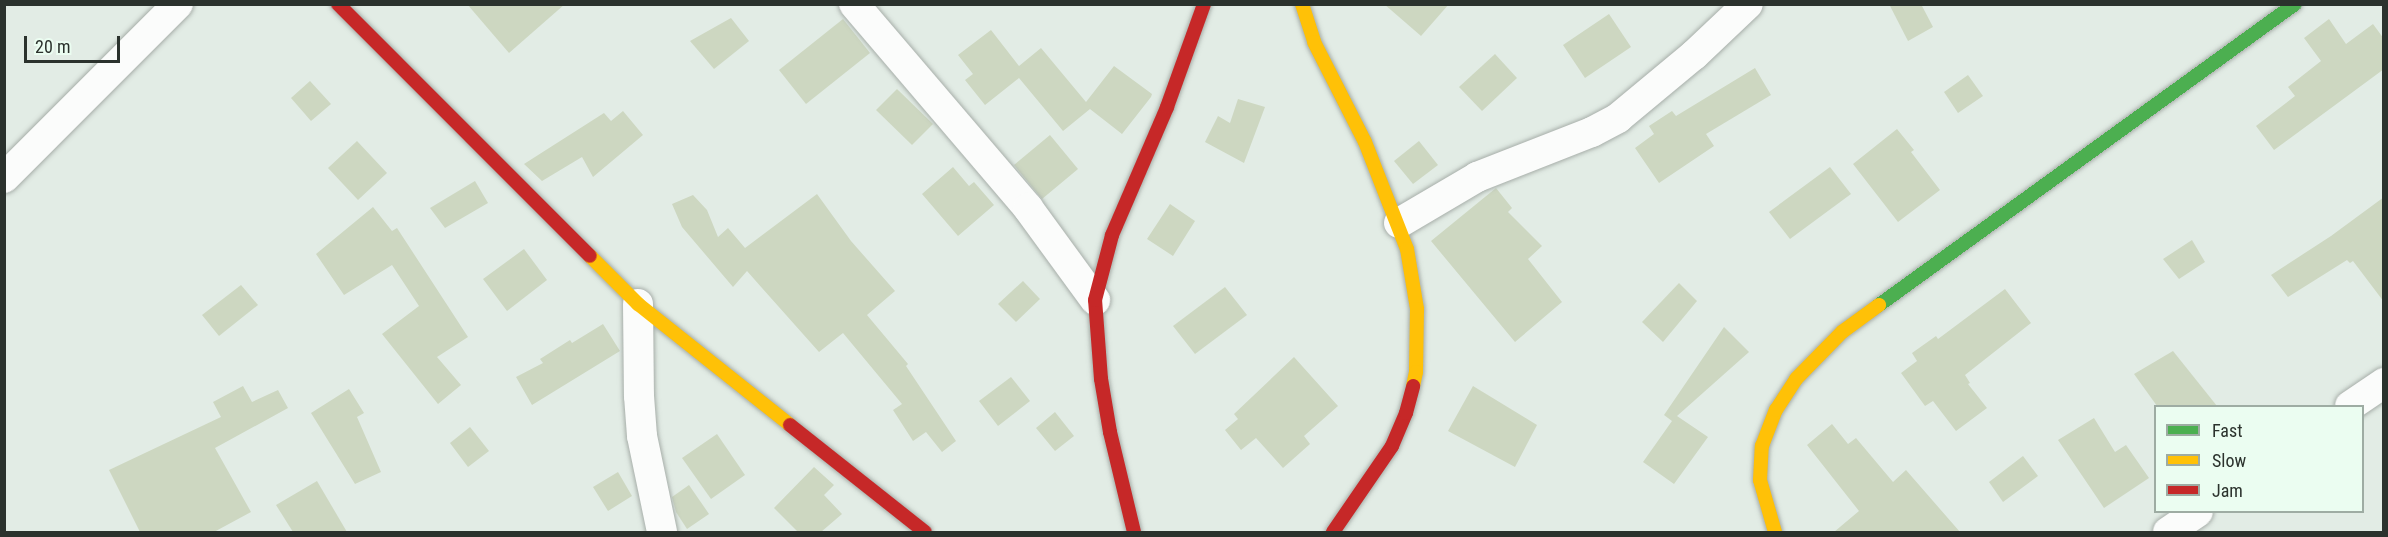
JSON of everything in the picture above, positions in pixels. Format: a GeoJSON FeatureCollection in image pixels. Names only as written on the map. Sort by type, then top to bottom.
{"type":"FeatureCollection","features":[{"type":"Feature","properties":{"kind":"street"},"geometry":{"type":"LineString","coordinates":[[4,178],[178,4]]}},
{"type":"Feature","properties":{"kind":"street"},"geometry":{"type":"LineString","coordinates":[[338,4],[638,304],[926,532]]}},
{"type":"Feature","properties":{"kind":"street"},"geometry":{"type":"LineString","coordinates":[[854,4],[1028,208],[1095,300]]}},
{"type":"Feature","properties":{"kind":"street"},"geometry":{"type":"LineString","coordinates":[[1134,532],[1110,432],[1101,380],[1095,300],[1112,235],[1167,107],[1204,4]]}},
{"type":"Feature","properties":{"kind":"street"},"geometry":{"type":"LineString","coordinates":[[1302,4],[1314,42],[1365,142],[1399,223],[1407,249],[1417,309],[1416,372],[1406,413],[1392,446],[1333,532]]}},
{"type":"Feature","properties":{"kind":"street"},"geometry":{"type":"LineString","coordinates":[[1399,223],[1477,177],[1592,132],[1618,118],[1694,55],[1748,4]]}},
{"type":"Feature","properties":{"kind":"street"},"geometry":{"type":"LineString","coordinates":[[1775,532],[1760,480],[1762,446],[1776,410],[1796,379],[1842,332],[2295,4]]}},
{"type":"Feature","properties":{"kind":"street"},"geometry":{"type":"LineString","coordinates":[[638,304],[642,436],[662,532]]}},
{"type":"Feature","properties":{"kind":"street"},"geometry":{"type":"LineString","coordinates":[[2351,405],[2384,383]]}},
{"type":"Feature","properties":{"kind":"street"},"geometry":{"type":"LineString","coordinates":[[2168,532],[2196,513]]}},
{"type":"Feature","properties":{"kind":"building"},"geometry":{"type":"Polygon","coordinates":[[[467,4],[565,4],[509,53],[467,4]]]}},
{"type":"Feature","properties":{"kind":"building"},"geometry":{"type":"Polygon","coordinates":[[[1384,4],[1449,4],[1421,36],[1384,4]]]}},
{"type":"Feature","properties":{"kind":"building"},"geometry":{"type":"Polygon","coordinates":[[[1889,4],[1921,4],[1933,27],[1908,41],[1889,4]]]}},
{"type":"Feature","properties":{"kind":"building"},"geometry":{"type":"Polygon","coordinates":[[[1609,14],[1631,47],[1585,78],[1563,45],[1609,14]]]}},
{"type":"Feature","properties":{"kind":"building"},"geometry":{"type":"Polygon","coordinates":[[[731,18],[749,41],[714,69],[690,41],[731,18]]]}},
{"type":"Feature","properties":{"kind":"building"},"geometry":{"type":"Polygon","coordinates":[[[843,19],[870,53],[806,104],[779,70],[843,19]]]}},
{"type":"Feature","properties":{"kind":"building"},"geometry":{"type":"Polygon","coordinates":[[[2329,19],[2346,44],[2373,24],[2384,39],[2384,69],[2274,150],[2256,126],[2295,96],[2288,87],[2321,61],[2304,38],[2329,19]]]}},
{"type":"Feature","properties":{"kind":"building"},"geometry":{"type":"Polygon","coordinates":[[[991,30],[1019,66],[1041,48],[1086,102],[1114,66],[1152,94],[1151,97],[1122,134],[1090,109],[1063,131],[1019,78],[985,105],[965,80],[973,74],[958,55],[991,30]]]}},
{"type":"Feature","properties":{"kind":"building"},"geometry":{"type":"Polygon","coordinates":[[[1495,54],[1517,78],[1482,111],[1459,87],[1495,54]]]}},
{"type":"Feature","properties":{"kind":"building"},"geometry":{"type":"Polygon","coordinates":[[[1755,68],[1771,95],[1706,134],[1714,146],[1659,183],[1635,148],[1654,134],[1649,126],[1672,111],[1676,116],[1755,68]]]}},
{"type":"Feature","properties":{"kind":"building"},"geometry":{"type":"Polygon","coordinates":[[[1968,75],[1983,96],[1958,113],[1944,92],[1968,75]]]}},
{"type":"Feature","properties":{"kind":"building"},"geometry":{"type":"Polygon","coordinates":[[[310,81],[331,104],[311,121],[291,98],[310,81]]]}},
{"type":"Feature","properties":{"kind":"building"},"geometry":{"type":"Polygon","coordinates":[[[897,89],[933,124],[912,145],[876,110],[897,89]]]}},
{"type":"Feature","properties":{"kind":"building"},"geometry":{"type":"Polygon","coordinates":[[[1238,99],[1265,107],[1244,163],[1205,142],[1218,116],[1230,123],[1238,99]]]}},
{"type":"Feature","properties":{"kind":"building"},"geometry":{"type":"Polygon","coordinates":[[[623,111],[643,135],[593,177],[582,157],[542,181],[524,164],[604,113],[611,121],[623,111]]]}},
{"type":"Feature","properties":{"kind":"building"},"geometry":{"type":"Polygon","coordinates":[[[1897,129],[1914,150],[1911,152],[1940,190],[1898,222],[1853,164],[1897,129]]]}},
{"type":"Feature","properties":{"kind":"building"},"geometry":{"type":"Polygon","coordinates":[[[1050,135],[1078,169],[1042,199],[1014,165],[1050,135]]]}},
{"type":"Feature","properties":{"kind":"building"},"geometry":{"type":"Polygon","coordinates":[[[357,141],[387,173],[358,200],[328,168],[357,141]]]}},
{"type":"Feature","properties":{"kind":"building"},"geometry":{"type":"Polygon","coordinates":[[[1419,141],[1438,165],[1413,184],[1394,161],[1419,141]]]}},
{"type":"Feature","properties":{"kind":"building"},"geometry":{"type":"Polygon","coordinates":[[[953,167],[969,186],[974,182],[994,205],[958,236],[922,194],[953,167]]]}},
{"type":"Feature","properties":{"kind":"building"},"geometry":{"type":"Polygon","coordinates":[[[1830,167],[1851,194],[1790,239],[1769,212],[1830,167]]]}},
{"type":"Feature","properties":{"kind":"building"},"geometry":{"type":"Polygon","coordinates":[[[475,181],[488,203],[445,228],[430,208],[475,181]]]}},
{"type":"Feature","properties":{"kind":"building"},"geometry":{"type":"Polygon","coordinates":[[[1496,188],[1512,208],[1508,212],[1542,246],[1528,259],[1562,302],[1515,342],[1431,241],[1496,188]]]}},
{"type":"Feature","properties":{"kind":"building"},"geometry":{"type":"Polygon","coordinates":[[[817,194],[851,241],[895,291],[867,315],[908,364],[906,366],[956,441],[942,452],[926,432],[913,441],[893,410],[902,404],[843,333],[819,352],[747,271],[733,287],[682,227],[672,204],[693,195],[707,210],[718,237],[728,228],[745,248],[817,194]]]}},
{"type":"Feature","properties":{"kind":"building"},"geometry":{"type":"Polygon","coordinates":[[[2384,197],[2384,302],[2353,261],[2350,263],[2347,260],[2288,297],[2271,275],[2331,236],[2384,197]]]}},
{"type":"Feature","properties":{"kind":"building"},"geometry":{"type":"Polygon","coordinates":[[[1170,204],[1195,221],[1173,256],[1147,239],[1170,204]]]}},
{"type":"Feature","properties":{"kind":"building"},"geometry":{"type":"Polygon","coordinates":[[[373,207],[392,231],[397,228],[468,337],[437,357],[461,385],[438,404],[382,334],[419,306],[392,265],[344,295],[316,254],[373,207]]]}},
{"type":"Feature","properties":{"kind":"building"},"geometry":{"type":"Polygon","coordinates":[[[2192,240],[2205,262],[2179,279],[2163,259],[2192,240]]]}},
{"type":"Feature","properties":{"kind":"building"},"geometry":{"type":"Polygon","coordinates":[[[524,249],[547,280],[507,311],[483,279],[524,249]]]}},
{"type":"Feature","properties":{"kind":"building"},"geometry":{"type":"Polygon","coordinates":[[[1023,281],[1040,299],[1016,322],[998,304],[1023,281]]]}},
{"type":"Feature","properties":{"kind":"building"},"geometry":{"type":"Polygon","coordinates":[[[1679,283],[1697,301],[1663,342],[1642,322],[1679,283]]]}},
{"type":"Feature","properties":{"kind":"building"},"geometry":{"type":"Polygon","coordinates":[[[241,285],[258,305],[219,336],[202,315],[241,285]]]}},
{"type":"Feature","properties":{"kind":"building"},"geometry":{"type":"Polygon","coordinates":[[[1225,287],[1247,315],[1195,354],[1173,326],[1225,287]]]}},
{"type":"Feature","properties":{"kind":"building"},"geometry":{"type":"Polygon","coordinates":[[[2005,289],[2031,323],[1965,375],[1970,383],[1968,384],[1987,408],[1956,431],[1933,401],[1925,406],[1901,373],[1917,361],[1912,353],[1936,336],[1938,339],[2005,289]]]}},
{"type":"Feature","properties":{"kind":"building"},"geometry":{"type":"Polygon","coordinates":[[[603,324],[620,351],[532,405],[516,377],[543,363],[540,359],[570,340],[572,343],[603,324]]]}},
{"type":"Feature","properties":{"kind":"building"},"geometry":{"type":"Polygon","coordinates":[[[1724,327],[1749,352],[1677,416],[1708,437],[1674,484],[1643,462],[1672,421],[1664,415],[1724,327]]]}},
{"type":"Feature","properties":{"kind":"building"},"geometry":{"type":"Polygon","coordinates":[[[2173,351],[2216,405],[2156,405],[2134,374],[2173,351]]]}},
{"type":"Feature","properties":{"kind":"building"},"geometry":{"type":"Polygon","coordinates":[[[1294,357],[1338,406],[1304,436],[1310,444],[1283,468],[1256,438],[1241,450],[1225,430],[1238,419],[1234,414],[1294,357]]]}},
{"type":"Feature","properties":{"kind":"building"},"geometry":{"type":"Polygon","coordinates":[[[1011,377],[1030,401],[998,426],[979,401],[1011,377]]]}},
{"type":"Feature","properties":{"kind":"building"},"geometry":{"type":"Polygon","coordinates":[[[243,386],[252,402],[278,390],[288,408],[215,448],[251,512],[214,532],[140,532],[109,470],[221,417],[213,402],[243,386]]]}},
{"type":"Feature","properties":{"kind":"building"},"geometry":{"type":"Polygon","coordinates":[[[1473,386],[1537,425],[1515,467],[1448,431],[1473,386]]]}},
{"type":"Feature","properties":{"kind":"building"},"geometry":{"type":"Polygon","coordinates":[[[349,389],[364,413],[357,417],[381,472],[355,484],[311,413],[349,389]]]}},
{"type":"Feature","properties":{"kind":"building"},"geometry":{"type":"Polygon","coordinates":[[[1055,412],[1074,436],[1055,451],[1036,428],[1055,412]]]}},
{"type":"Feature","properties":{"kind":"building"},"geometry":{"type":"Polygon","coordinates":[[[2094,418],[2115,452],[2126,445],[2149,478],[2104,508],[2058,440],[2094,418]]]}},
{"type":"Feature","properties":{"kind":"building"},"geometry":{"type":"Polygon","coordinates":[[[1832,424],[1848,444],[1856,438],[1893,482],[1906,470],[1960,532],[1834,532],[1859,511],[1807,445],[1832,424]]]}},
{"type":"Feature","properties":{"kind":"building"},"geometry":{"type":"Polygon","coordinates":[[[470,427],[489,451],[468,467],[450,443],[470,427]]]}},
{"type":"Feature","properties":{"kind":"building"},"geometry":{"type":"Polygon","coordinates":[[[717,434],[745,475],[711,499],[682,458],[717,434]]]}},
{"type":"Feature","properties":{"kind":"building"},"geometry":{"type":"Polygon","coordinates":[[[2023,456],[2038,476],[2003,502],[1989,482],[2023,456]]]}},
{"type":"Feature","properties":{"kind":"building"},"geometry":{"type":"Polygon","coordinates":[[[814,467],[834,485],[824,495],[842,514],[821,532],[798,532],[774,508],[814,467]]]}},
{"type":"Feature","properties":{"kind":"building"},"geometry":{"type":"Polygon","coordinates":[[[618,472],[632,496],[608,511],[593,487],[618,472]]]}},
{"type":"Feature","properties":{"kind":"building"},"geometry":{"type":"Polygon","coordinates":[[[317,481],[347,532],[293,532],[276,505],[317,481]]]}},
{"type":"Feature","properties":{"kind":"building"},"geometry":{"type":"Polygon","coordinates":[[[689,485],[709,514],[687,529],[676,512],[672,497],[689,485]]]}},
{"type":"Feature","properties":{"kind":"traffic: fast"},"geometry":{"type":"LineString","coordinates":[[1879,305],[2295,4]]}},
{"type":"Feature","properties":{"kind":"traffic: slow"},"geometry":{"type":"LineString","coordinates":[[1302,4],[1314,42],[1365,142],[1407,249],[1417,309],[1416,372],[1413,386]]}},
{"type":"Feature","properties":{"kind":"traffic: slow"},"geometry":{"type":"LineString","coordinates":[[590,256],[638,304],[790,425]]}},
{"type":"Feature","properties":{"kind":"traffic: slow"},"geometry":{"type":"LineString","coordinates":[[1775,532],[1760,480],[1762,446],[1776,410],[1796,379],[1842,332],[1879,305]]}},
{"type":"Feature","properties":{"kind":"traffic: jam"},"geometry":{"type":"LineString","coordinates":[[338,4],[590,256]]}},
{"type":"Feature","properties":{"kind":"traffic: jam"},"geometry":{"type":"LineString","coordinates":[[1134,532],[1110,432],[1101,379],[1095,300],[1112,235],[1167,107],[1204,4]]}},
{"type":"Feature","properties":{"kind":"traffic: jam"},"geometry":{"type":"LineString","coordinates":[[1333,532],[1392,446],[1406,413],[1413,386]]}},
{"type":"Feature","properties":{"kind":"traffic: jam"},"geometry":{"type":"LineString","coordinates":[[790,425],[925,532]]}}]}
